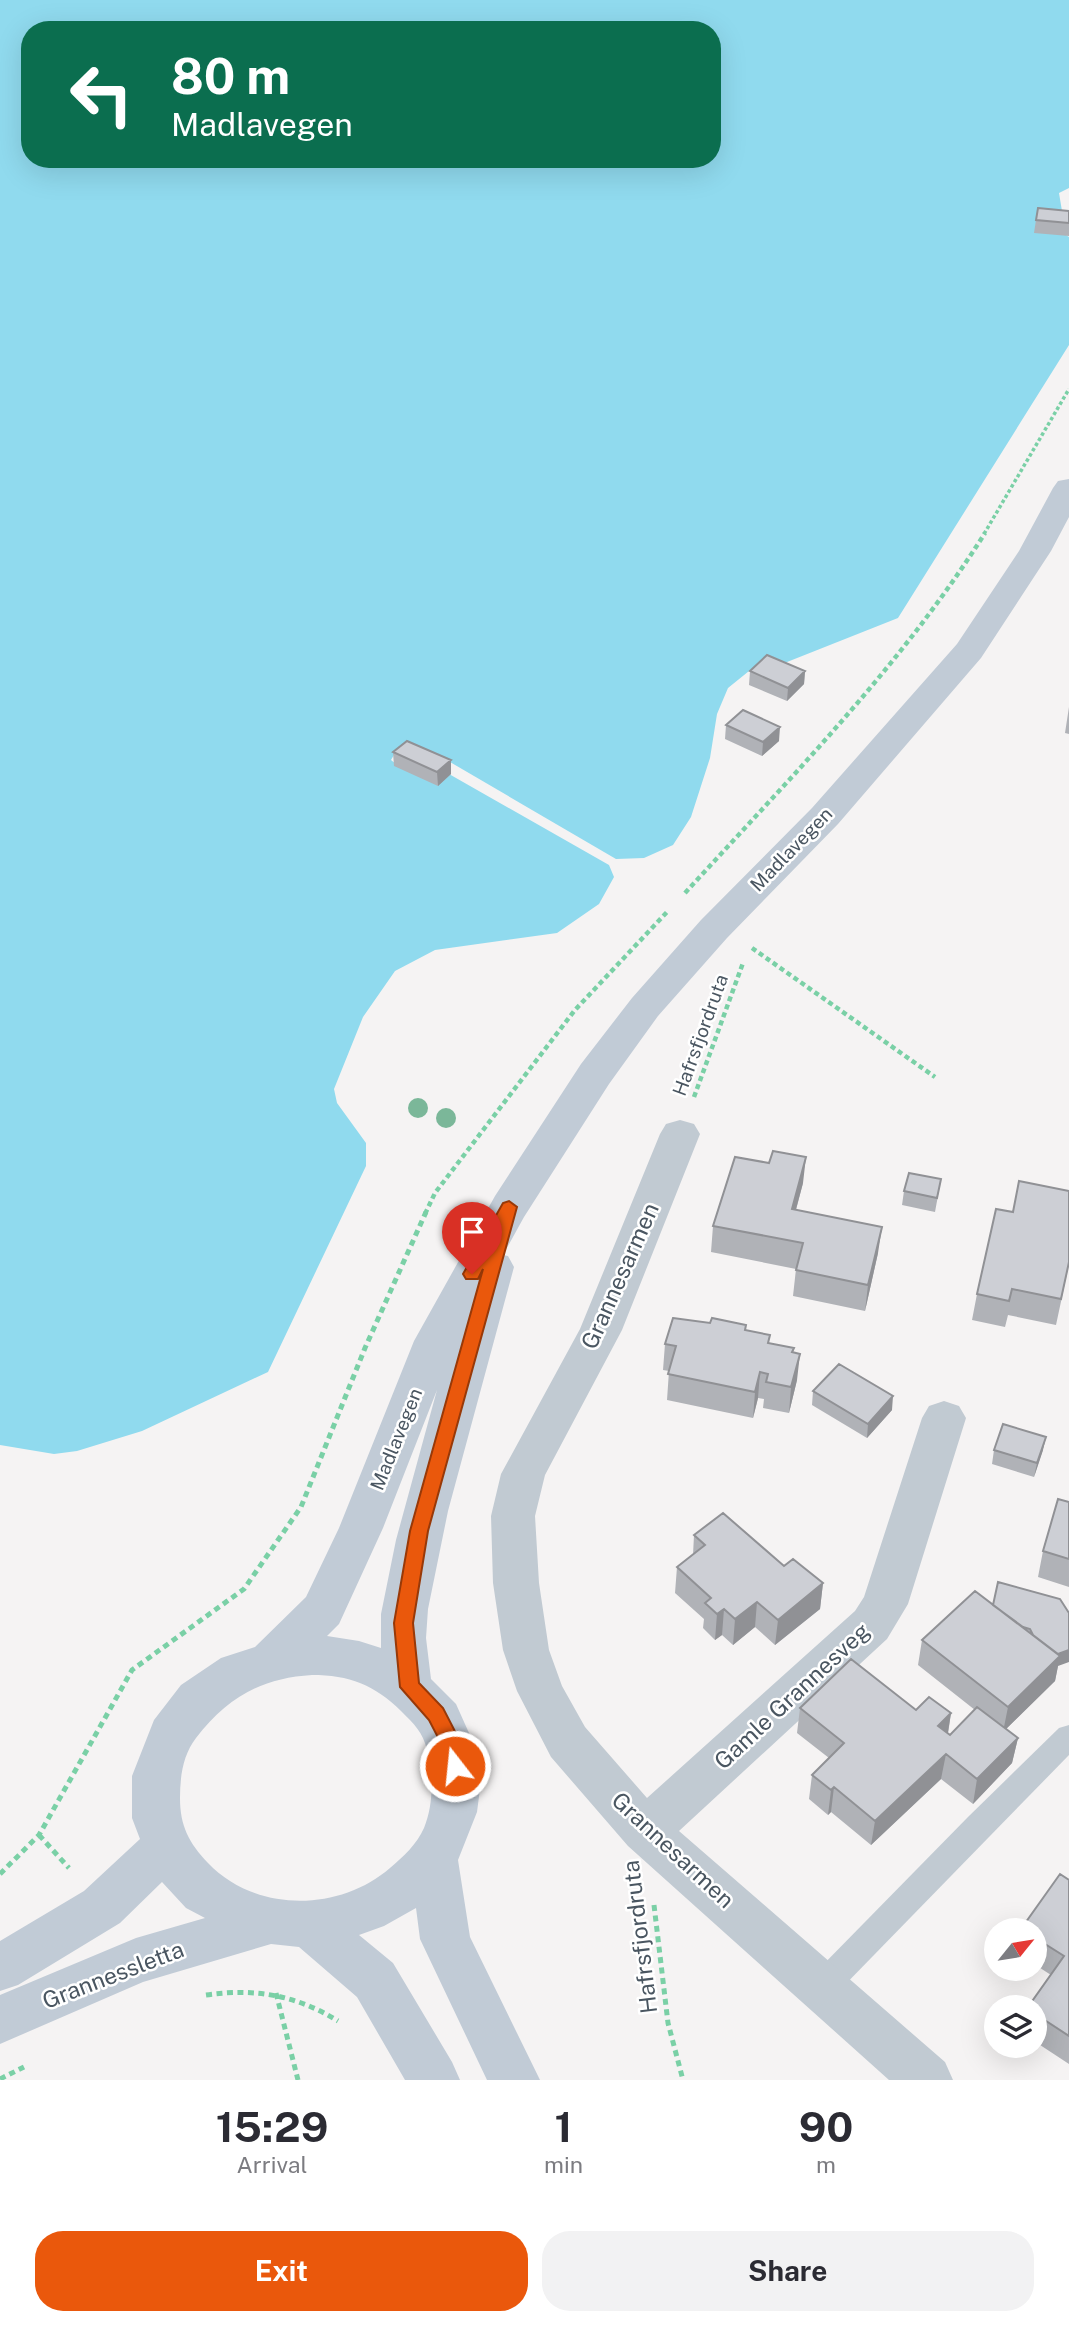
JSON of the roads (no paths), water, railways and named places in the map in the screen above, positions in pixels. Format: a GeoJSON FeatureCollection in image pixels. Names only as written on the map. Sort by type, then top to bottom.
{"type":"FeatureCollection","features":[{"type":"Feature","properties":{"kind":"main road","name":"Madlavegen"},"geometry":{"type":"LineString","coordinates":[[272,1660],[323,1610],[361,1528],[435,1340],[509,1207],[588,1084],[645,1007],[714,929],[825,816],[970,651],[1035,551],[1069,488]]}},
{"type":"Feature","properties":{"kind":"main road","name":"Madlavegen"},"geometry":{"type":"LineString","coordinates":[[409,1687],[403,1623],[419,1531],[509,1207]]}},
{"type":"Feature","properties":{"kind":"main road","name":"Madlavegen"},"geometry":{"type":"LineString","coordinates":[[289,1923],[358,1913],[401,1891],[433,1857],[452,1822],[458,1784],[453,1747],[436,1714],[409,1687],[380,1668],[345,1658],[309,1655],[272,1660],[232,1675],[197,1700],[170,1732],[155,1770],[153,1810],[164,1848],[189,1882],[225,1908],[289,1923],[375,1980],[434,2080]]}},
{"type":"Feature","properties":{"kind":"main road"},"geometry":{"type":"LineString","coordinates":[[0,1968],[102,1907],[164,1848]]}},
{"type":"Feature","properties":{"kind":"main road"},"geometry":{"type":"LineString","coordinates":[[433,1857],[445,1939],[514,2080]]}},
{"type":"Feature","properties":{"kind":"main road","name":"Grannessletta"},"geometry":{"type":"LineString","coordinates":[[0,2020],[136,1961],[289,1923]]}},
{"type":"Feature","properties":{"kind":"street","name":"Grannesarmen"},"geometry":{"type":"LineString","coordinates":[[681,1135],[601,1330],[523,1474],[513,1517],[516,1583],[524,1637],[540,1692],[568,1742],[645,1831],[824,1986],[927,2080]]}},
{"type":"Feature","properties":{"kind":"street","name":"Gamle Grannesveg"},"geometry":{"type":"LineString","coordinates":[[645,1831],[871,1625],[885,1604],[944,1418]]}},
{"type":"Feature","properties":{"kind":"lane"},"geometry":{"type":"LineString","coordinates":[[824,1986],[978,1826],[1069,1737]]}},
{"type":"Feature","properties":{"kind":"water"},"geometry":{"type":"Polygon","coordinates":[[[0,0],[1069,0],[1069,188],[1059,193],[1066,235],[1069,237],[1069,345],[898,618],[782,664],[754,667],[728,688],[717,714],[710,758],[691,817],[673,845],[644,858],[616,859],[438,755],[409,747],[398,748],[391,760],[396,764],[449,774],[609,865],[614,877],[599,904],[557,933],[435,950],[395,971],[363,1017],[334,1089],[337,1103],[366,1143],[366,1166],[268,1372],[142,1431],[77,1451],[54,1454],[0,1445],[0,0]]]}}]}
